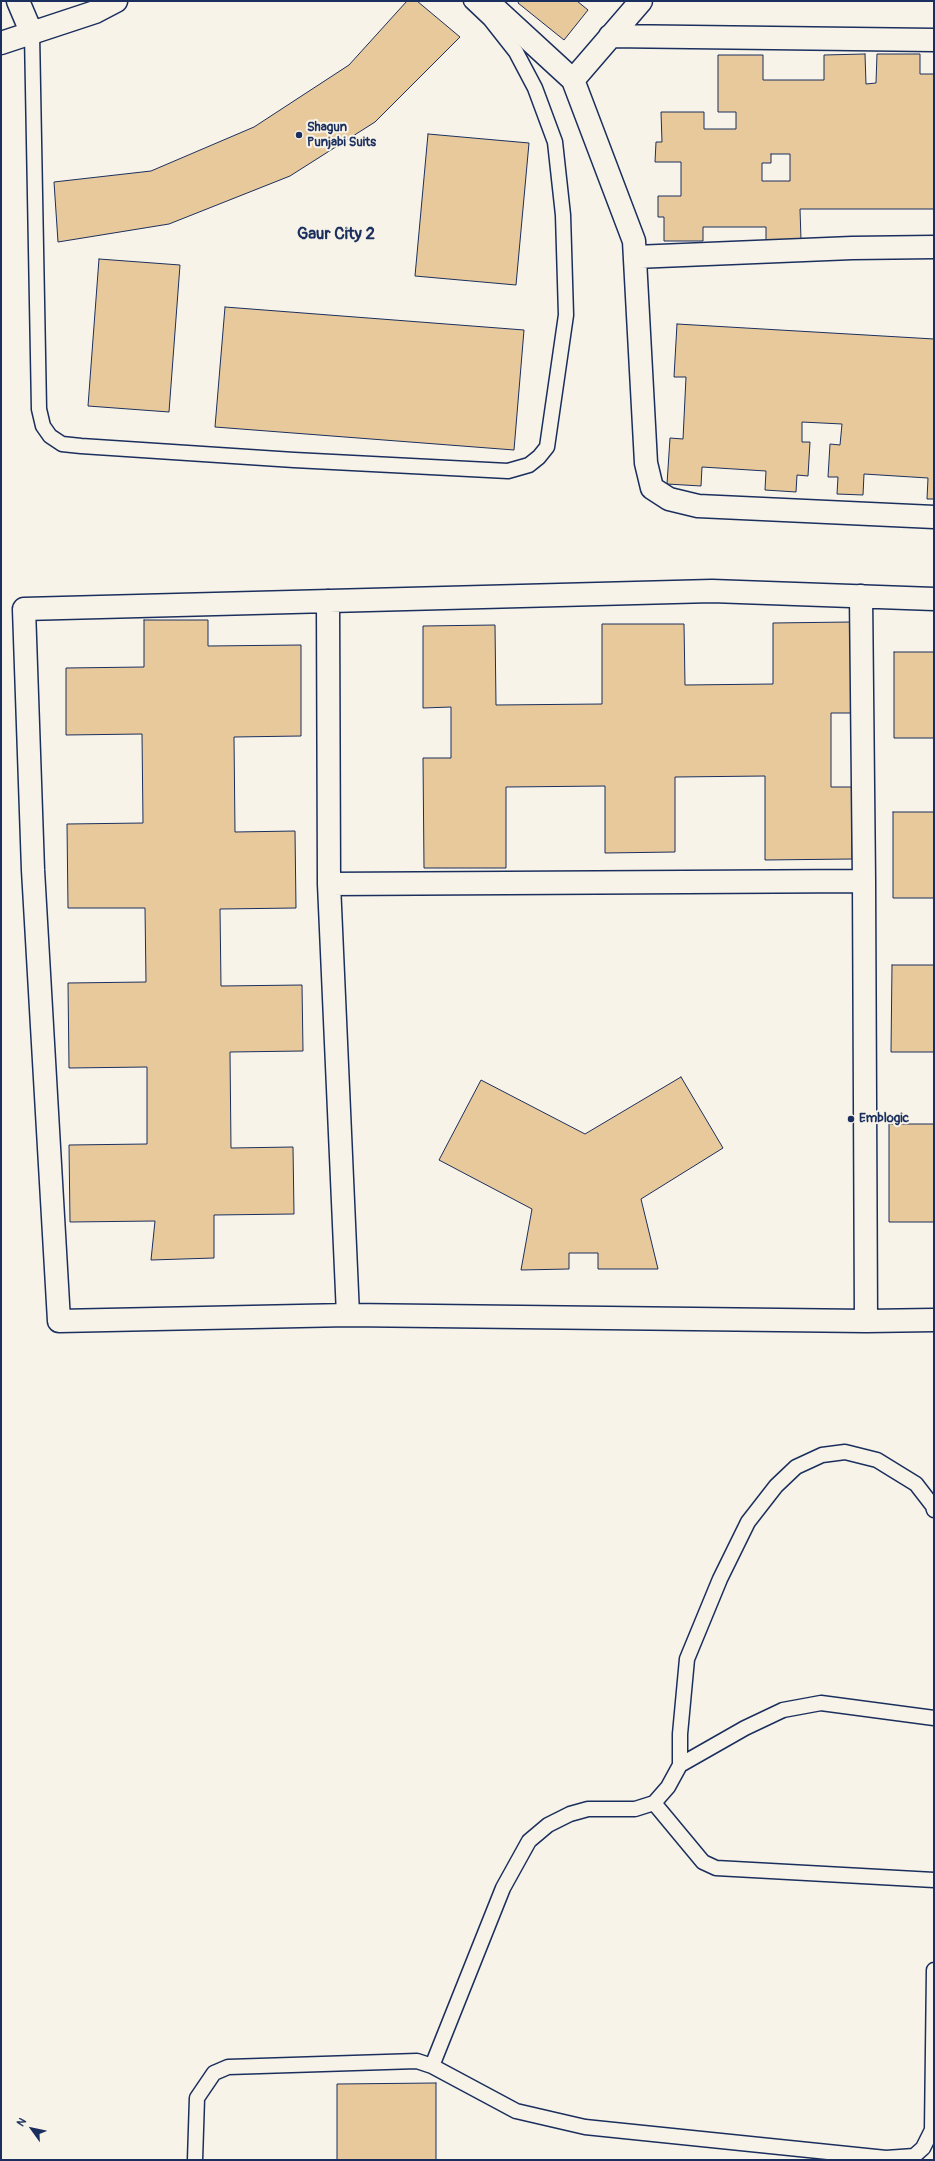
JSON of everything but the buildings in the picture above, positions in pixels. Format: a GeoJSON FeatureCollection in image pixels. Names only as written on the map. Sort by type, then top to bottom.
{"type":"FeatureCollection","features":[{"type":"Feature","properties":{"kind":"street"},"geometry":{"type":"LineString","coordinates":[[18,1],[32,34]]}},
{"type":"Feature","properties":{"kind":"street"},"geometry":{"type":"LineString","coordinates":[[1,43],[95,12],[116,1]]}},
{"type":"Feature","properties":{"kind":"street"},"geometry":{"type":"LineString","coordinates":[[487,1],[573,80],[634,241],[646,463],[652,488],[669,499],[698,506],[934,517]]}},
{"type":"Feature","properties":{"kind":"street"},"geometry":{"type":"LineString","coordinates":[[573,80],[642,1]]}},
{"type":"Feature","properties":{"kind":"street"},"geometry":{"type":"LineString","coordinates":[[610,36],[934,40]]}},
{"type":"Feature","properties":{"kind":"street"},"geometry":{"type":"LineString","coordinates":[[635,257],[852,248],[934,248]]}},
{"type":"Feature","properties":{"kind":"street"},"geometry":{"type":"LineString","coordinates":[[934,599],[712,591],[24,609],[44,1073],[59,1321],[348,1315],[866,1321],[934,1320]]}},
{"type":"Feature","properties":{"kind":"street"},"geometry":{"type":"LineString","coordinates":[[861,596],[866,1321]]}},
{"type":"Feature","properties":{"kind":"street"},"geometry":{"type":"LineString","coordinates":[[328,601],[329,884],[348,1315]]}},
{"type":"Feature","properties":{"kind":"street"},"geometry":{"type":"LineString","coordinates":[[329,884],[864,881]]}},
{"type":"Feature","properties":{"kind":"lane"},"geometry":{"type":"LineString","coordinates":[[32,34],[39,409],[43,426],[50,436],[62,444],[81,446],[294,460],[508,471],[529,465],[547,447],[566,315],[563,215],[555,142],[535,88],[516,52],[490,19],[471,1]]}},
{"type":"Feature","properties":{"kind":"lane"},"geometry":{"type":"LineString","coordinates":[[432,2066],[503,1888],[529,1841],[548,1825],[570,1814],[588,1809],[635,1809],[654,1803],[668,1787],[680,1765],[680,1734],[687,1659],[720,1580],[748,1522],[776,1486],[796,1467],[822,1455],[844,1452],[877,1460],[916,1484],[933,1506],[934,1510]]}},
{"type":"Feature","properties":{"kind":"lane"},"geometry":{"type":"LineString","coordinates":[[680,1765],[745,1728],[783,1710],[821,1703],[934,1718]]}},
{"type":"Feature","properties":{"kind":"lane"},"geometry":{"type":"LineString","coordinates":[[654,1803],[703,1862],[716,1868],[934,1880]]}},
{"type":"Feature","properties":{"kind":"lane"},"geometry":{"type":"LineString","coordinates":[[194,2160],[197,2098],[214,2073],[228,2067],[417,2061],[432,2066],[516,2110],[585,2127],[886,2158],[914,2156],[923,2148],[932,2130],[934,1970]]}},
{"type":"Feature","properties":{"kind":"place","name":"Shagun Punjabi Suits"},"geometry":{"type":"Point","coordinates":[299,135]}},
{"type":"Feature","properties":{"kind":"place","name":"Emblogic"},"geometry":{"type":"Point","coordinates":[851,1119]}},
{"type":"Feature","properties":{"kind":"district","name":"Gaur City 2"},"geometry":{"type":"Point","coordinates":[336,235]}}]}
